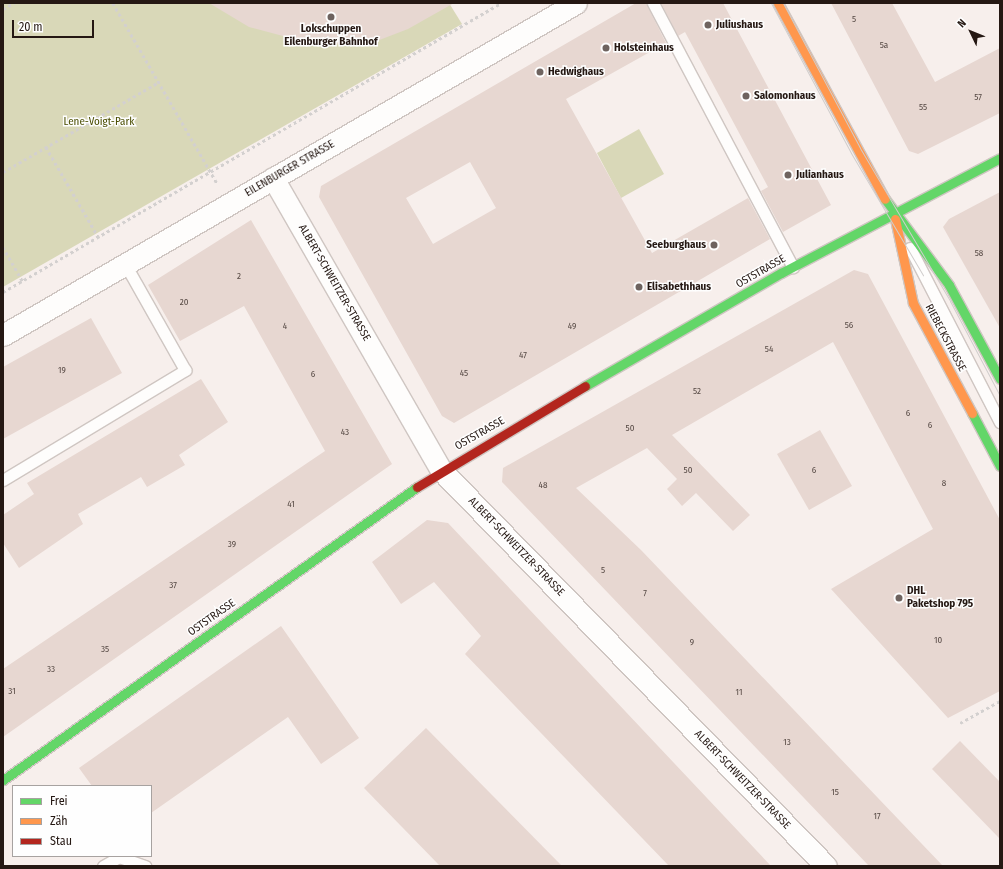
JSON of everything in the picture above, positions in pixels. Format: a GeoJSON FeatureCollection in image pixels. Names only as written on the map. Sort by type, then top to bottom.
{"type":"FeatureCollection","features":[{"type":"Feature","properties":{"kind":"street","name":"EILENBURGER STRASSE"},"geometry":{"type":"LineString","coordinates":[[3,335],[576,3]]}},
{"type":"Feature","properties":{"kind":"street","name":"RIEBECKSTRASSE"},"geometry":{"type":"LineString","coordinates":[[778,3],[856,150],[894,212],[949,285],[1000,379]]}},
{"type":"Feature","properties":{"kind":"street","name":"OSTSTRASSE"},"geometry":{"type":"LineString","coordinates":[[3,780],[441,470],[793,267],[894,212],[1000,158]]}},
{"type":"Feature","properties":{"kind":"street","name":"ALBERT-SCHWEITZER-STRASSE"},"geometry":{"type":"LineString","coordinates":[[273,178],[441,470],[826,866]]}},
{"type":"Feature","properties":{"kind":"street","name":"RIEBECKSTRASSE"},"geometry":{"type":"LineString","coordinates":[[894,212],[913,303],[1000,466]]}},
{"type":"Feature","properties":{"kind":"lane"},"geometry":{"type":"LineString","coordinates":[[653,3],[793,267]]}},
{"type":"Feature","properties":{"kind":"lane"},"geometry":{"type":"LineString","coordinates":[[894,212],[1000,422]]}},
{"type":"Feature","properties":{"kind":"lane"},"geometry":{"type":"LineString","coordinates":[[3,480],[185,370],[125,264]]}},
{"type":"Feature","properties":{"kind":"lane"},"geometry":{"type":"LineString","coordinates":[[103,866],[119,857],[145,866]]}},
{"type":"Feature","properties":{"kind":"path"},"geometry":{"type":"LineString","coordinates":[[3,10],[9,4],[14,3]]}},
{"type":"Feature","properties":{"kind":"path"},"geometry":{"type":"LineString","coordinates":[[113,3],[230,204]]}},
{"type":"Feature","properties":{"kind":"path"},"geometry":{"type":"LineString","coordinates":[[3,292],[99,238],[501,3]]}},
{"type":"Feature","properties":{"kind":"path"},"geometry":{"type":"LineString","coordinates":[[3,172],[159,82]]}},
{"type":"Feature","properties":{"kind":"path"},"geometry":{"type":"LineString","coordinates":[[46,147],[99,238]]}},
{"type":"Feature","properties":{"kind":"path"},"geometry":{"type":"LineString","coordinates":[[3,247],[23,281]]}},
{"type":"Feature","properties":{"kind":"path"},"geometry":{"type":"LineString","coordinates":[[960,723],[1000,701]]}},
{"type":"Feature","properties":{"kind":"green space","name":"Lene-Voigt-Park"},"geometry":{"type":"Polygon","coordinates":[[[3,3],[449,3],[462,24],[3,287],[3,3]]]}},
{"type":"Feature","properties":{"kind":"green space"},"geometry":{"type":"Polygon","coordinates":[[[639,129],[664,174],[621,198],[597,153],[639,129]]]}},
{"type":"Feature","properties":{"kind":"building","name":"Lokschuppen Eilenburger Bahnhof"},"geometry":{"type":"Polygon","coordinates":[[[209,3],[454,3],[408,29],[369,44],[345,45],[283,36],[249,27],[209,3]]]}},
{"type":"Feature","properties":{"kind":"building"},"geometry":{"type":"Polygon","coordinates":[[[636,3],[646,3],[666,43],[566,99],[652,253],[748,198],[770,239],[454,423],[442,416],[319,197],[321,186],[636,3]],[[470,162],[406,198],[433,244],[496,208],[470,162]]]}},
{"type":"Feature","properties":{"kind":"building"},"geometry":{"type":"Polygon","coordinates":[[[661,3],[723,3],[831,205],[783,232],[761,191],[768,187],[685,32],[678,36],[661,3]]]}},
{"type":"Feature","properties":{"kind":"building"},"geometry":{"type":"Polygon","coordinates":[[[831,3],[892,3],[935,82],[1000,48],[1000,113],[918,154],[909,151],[831,3]]]}},
{"type":"Feature","properties":{"kind":"building"},"geometry":{"type":"Polygon","coordinates":[[[1000,192],[1000,328],[943,227],[949,219],[1000,192]]]}},
{"type":"Feature","properties":{"kind":"building"},"geometry":{"type":"Polygon","coordinates":[[[251,220],[392,464],[3,737],[3,669],[325,451],[244,306],[180,341],[148,285],[251,220]]]}},
{"type":"Feature","properties":{"kind":"building"},"geometry":{"type":"Polygon","coordinates":[[[854,270],[868,274],[1000,520],[1000,691],[948,718],[831,589],[933,529],[833,342],[672,435],[750,515],[733,531],[696,493],[682,506],[667,489],[677,479],[647,448],[576,488],[641,550],[943,866],[869,866],[502,482],[503,468],[854,270]]]}},
{"type":"Feature","properties":{"kind":"building"},"geometry":{"type":"Polygon","coordinates":[[[91,318],[122,373],[3,439],[3,367],[91,318]]]}},
{"type":"Feature","properties":{"kind":"building"},"geometry":{"type":"Polygon","coordinates":[[[201,379],[228,422],[179,455],[185,465],[147,487],[141,477],[78,514],[83,524],[19,568],[3,543],[3,515],[34,494],[27,483],[201,379]]]}},
{"type":"Feature","properties":{"kind":"building"},"geometry":{"type":"Polygon","coordinates":[[[820,430],[852,486],[809,510],[777,454],[820,430]]]}},
{"type":"Feature","properties":{"kind":"building"},"geometry":{"type":"Polygon","coordinates":[[[427,520],[448,523],[771,866],[669,866],[465,654],[481,636],[434,582],[401,604],[372,562],[427,520]]]}},
{"type":"Feature","properties":{"kind":"building"},"geometry":{"type":"Polygon","coordinates":[[[281,626],[359,738],[321,764],[288,717],[152,812],[152,785],[91,785],[79,768],[281,626]]]}},
{"type":"Feature","properties":{"kind":"building"},"geometry":{"type":"Polygon","coordinates":[[[426,728],[562,866],[440,866],[364,788],[426,728]]]}},
{"type":"Feature","properties":{"kind":"building"},"geometry":{"type":"Polygon","coordinates":[[[960,741],[1000,782],[1000,839],[932,769],[960,741]]]}},
{"type":"Feature","properties":{"kind":"tram line"},"geometry":{"type":"LineString","coordinates":[[771,3],[851,153],[923,275]]}},
{"type":"Feature","properties":{"kind":"tram line"},"geometry":{"type":"LineString","coordinates":[[783,3],[860,148],[950,301],[1000,396]]}},
{"type":"Feature","properties":{"kind":"traffic: fast"},"geometry":{"type":"LineString","coordinates":[[585,386],[781,273],[1000,158]]}},
{"type":"Feature","properties":{"kind":"traffic: fast"},"geometry":{"type":"LineString","coordinates":[[885,199],[949,285],[1000,379]]}},
{"type":"Feature","properties":{"kind":"traffic: fast"},"geometry":{"type":"LineString","coordinates":[[972,413],[1000,466]]}},
{"type":"Feature","properties":{"kind":"traffic: fast"},"geometry":{"type":"LineString","coordinates":[[3,780],[417,487]]}},
{"type":"Feature","properties":{"kind":"traffic: slow"},"geometry":{"type":"LineString","coordinates":[[778,3],[885,199]]}},
{"type":"Feature","properties":{"kind":"traffic: slow"},"geometry":{"type":"LineString","coordinates":[[895,219],[913,303],[972,413]]}},
{"type":"Feature","properties":{"kind":"traffic: jam"},"geometry":{"type":"LineString","coordinates":[[417,487],[585,386]]}},
{"type":"Feature","properties":{"kind":"place","name":"Lokschuppen Eilenburger Bahnhof"},"geometry":{"type":"Point","coordinates":[331,17]}},
{"type":"Feature","properties":{"kind":"place","name":"Juliushaus"},"geometry":{"type":"Point","coordinates":[708,25]}},
{"type":"Feature","properties":{"kind":"place","name":"Holsteinhaus"},"geometry":{"type":"Point","coordinates":[606,48]}},
{"type":"Feature","properties":{"kind":"place","name":"Hedwighaus"},"geometry":{"type":"Point","coordinates":[540,72]}},
{"type":"Feature","properties":{"kind":"place","name":"Salomonhaus"},"geometry":{"type":"Point","coordinates":[746,96]}},
{"type":"Feature","properties":{"kind":"place","name":"Julianhaus"},"geometry":{"type":"Point","coordinates":[788,175]}},
{"type":"Feature","properties":{"kind":"place","name":"Seeburghaus"},"geometry":{"type":"Point","coordinates":[714,245]}},
{"type":"Feature","properties":{"kind":"place","name":"Elisabethhaus"},"geometry":{"type":"Point","coordinates":[639,287]}},
{"type":"Feature","properties":{"kind":"place","name":"DHL Paketshop 795"},"geometry":{"type":"Point","coordinates":[899,598]}}]}
